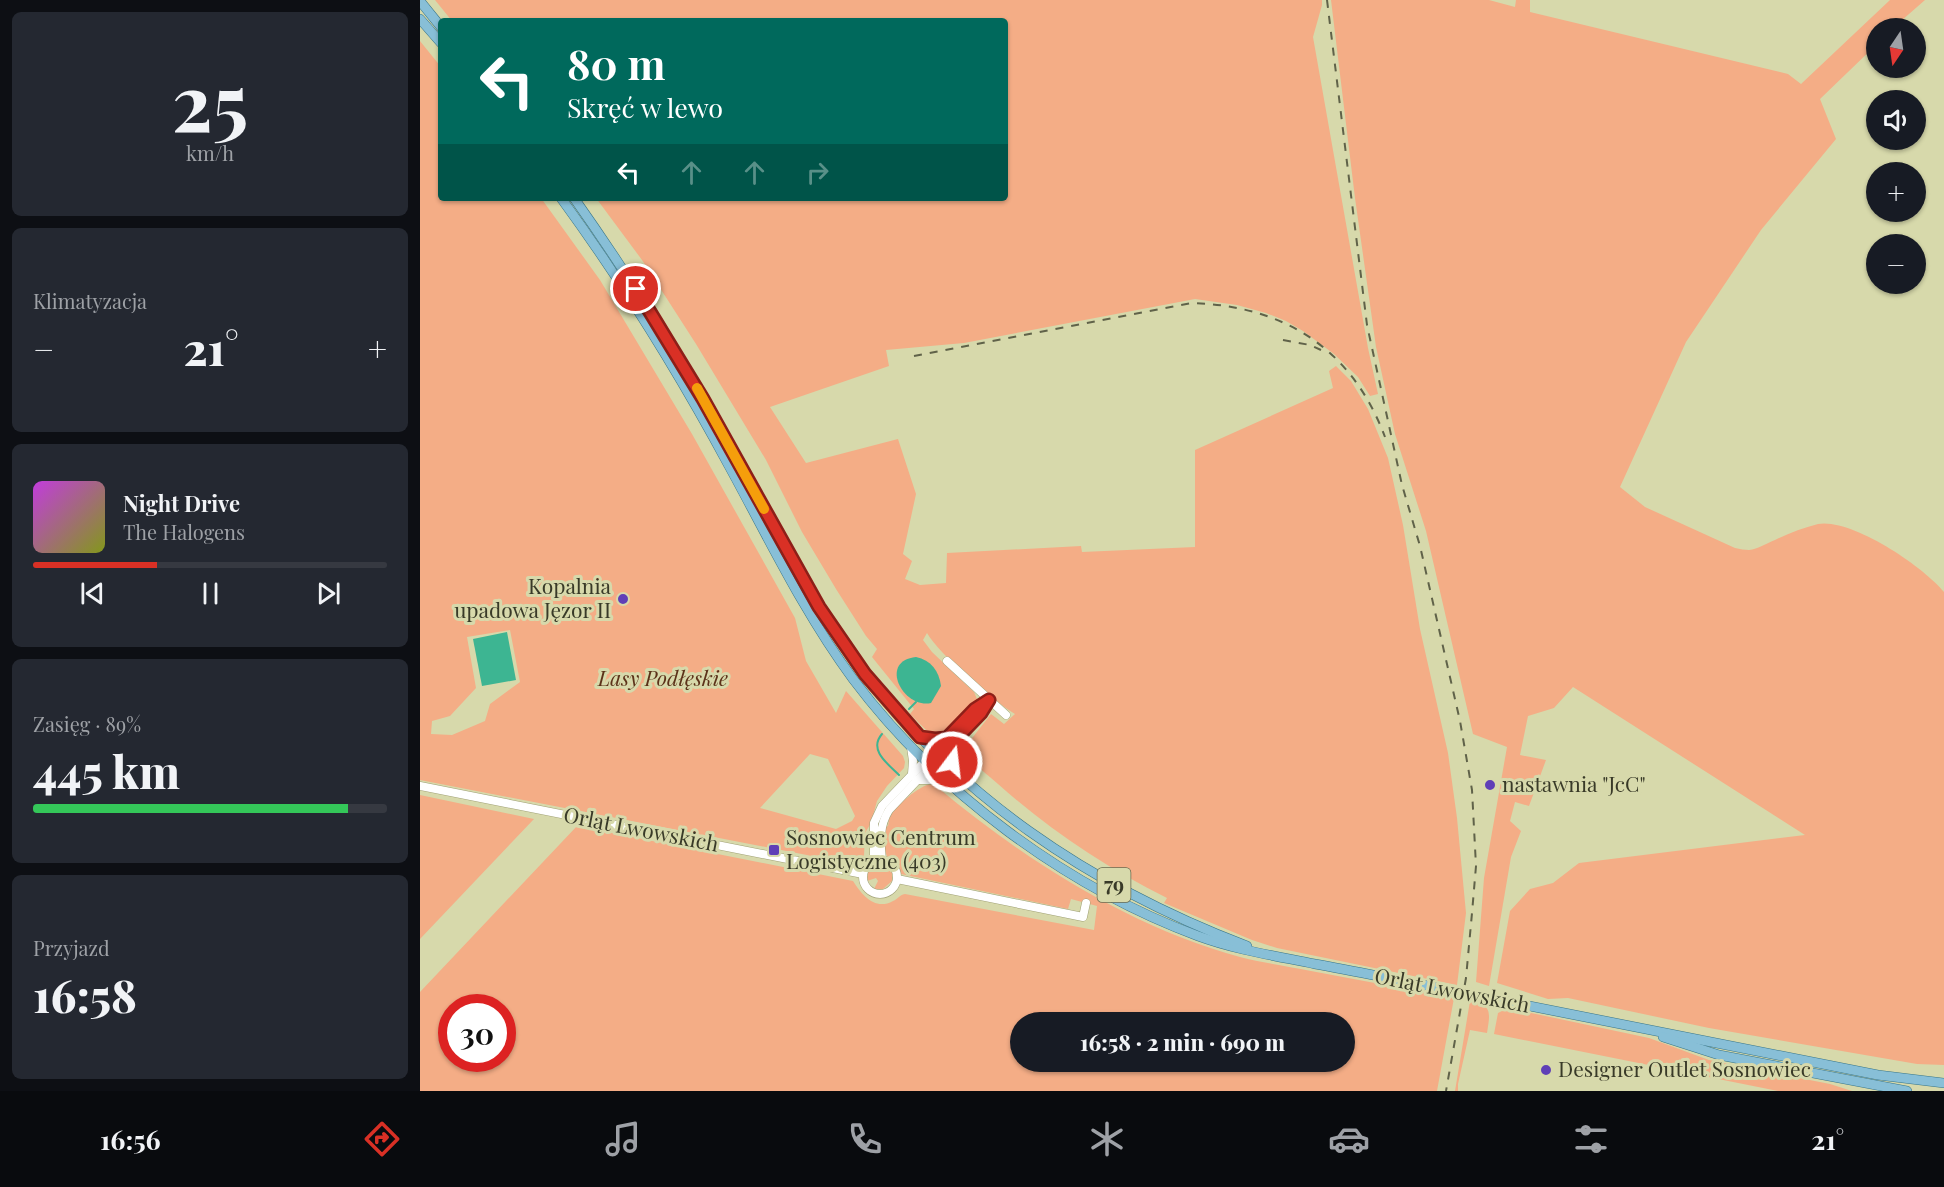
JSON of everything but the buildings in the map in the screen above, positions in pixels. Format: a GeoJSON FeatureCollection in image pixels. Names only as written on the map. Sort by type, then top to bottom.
{"type":"FeatureCollection","features":[{"type":"Feature","properties":{"kind":"main road"},"geometry":{"type":"LineString","coordinates":[[420,1],[438,23]]}},
{"type":"Feature","properties":{"kind":"main road"},"geometry":{"type":"LineString","coordinates":[[420,19],[438,40]]}},
{"type":"Feature","properties":{"kind":"main road","name":"79"},"geometry":{"type":"LineString","coordinates":[[563,201],[623,288],[684,386],[787,573],[835,654],[869,699],[911,747],[945,780],[1002,828],[1110,895],[1201,936],[1272,955]]}},
{"type":"Feature","properties":{"kind":"main road","name":"79"},"geometry":{"type":"LineString","coordinates":[[576,201],[647,306],[693,380],[819,607],[865,674],[920,737],[952,770],[1032,835],[1103,880],[1164,910],[1272,955]]}},
{"type":"Feature","properties":{"kind":"main road","name":"Orląt Lwowskich"},"geometry":{"type":"LineString","coordinates":[[1272,955],[1878,1075],[1944,1083]]}},
{"type":"Feature","properties":{"kind":"main road","name":"Orląt Lwowskich"},"geometry":{"type":"LineString","coordinates":[[1632,1027],[1719,1055],[1907,1091]]}},
{"type":"Feature","properties":{"kind":"street"},"geometry":{"type":"LineString","coordinates":[[947,661],[1006,715]]}},
{"type":"Feature","properties":{"kind":"street"},"geometry":{"type":"LineString","coordinates":[[878,860],[880,832],[885,816],[914,777],[950,740],[975,709],[989,700]]}},
{"type":"Feature","properties":{"kind":"street"},"geometry":{"type":"LineString","coordinates":[[920,737],[950,740]]}},
{"type":"Feature","properties":{"kind":"street"},"geometry":{"type":"LineString","coordinates":[[950,740],[952,770]]}},
{"type":"Feature","properties":{"kind":"street"},"geometry":{"type":"LineString","coordinates":[[911,747],[914,777]]}},
{"type":"Feature","properties":{"kind":"street"},"geometry":{"type":"LineString","coordinates":[[914,777],[945,780]]}},
{"type":"Feature","properties":{"kind":"street","name":"Orląt Lwowskich"},"geometry":{"type":"LineString","coordinates":[[420,786],[863,874]]}},
{"type":"Feature","properties":{"kind":"street"},"geometry":{"type":"LineString","coordinates":[[878,860],[892,864],[897,879],[890,891],[877,894],[866,887],[863,874],[867,866],[878,860]]}},
{"type":"Feature","properties":{"kind":"street"},"geometry":{"type":"LineString","coordinates":[[897,879],[1083,918],[1086,903]]}},
{"type":"Feature","properties":{"kind":"green space"},"geometry":{"type":"Polygon","coordinates":[[[435,0],[1322,0],[1313,37],[1378,394],[1370,396],[1358,377],[1334,354],[1286,321],[1237,305],[1195,299],[964,343],[886,350],[889,366],[770,407],[806,463],[898,439],[916,494],[903,554],[912,561],[905,579],[920,585],[946,583],[947,553],[1081,546],[1082,552],[1195,547],[1195,450],[1333,388],[1329,371],[1336,366],[1351,381],[1368,409],[1388,458],[1403,525],[1420,629],[1448,753],[1466,913],[1457,985],[1277,948],[1252,940],[1164,903],[1167,898],[1079,847],[1018,801],[979,767],[967,753],[965,747],[991,714],[1004,724],[1015,714],[993,699],[967,676],[943,653],[927,633],[923,640],[932,652],[974,692],[977,699],[975,706],[946,732],[938,735],[929,733],[910,714],[914,709],[872,657],[877,649],[866,636],[802,532],[766,460],[642,260],[598,201],[1008,201],[1008,18],[450,18],[435,0]]]}},
{"type":"Feature","properties":{"kind":"green space"},"geometry":{"type":"Polygon","coordinates":[[[1331,0],[1489,0],[1515,7],[1516,0],[1530,0],[1530,12],[1788,74],[1801,84],[1866,23],[1866,55],[1820,99],[1836,139],[1761,230],[1686,342],[1620,487],[1645,507],[1735,548],[1749,550],[1756,548],[1818,524],[1832,524],[1849,529],[1886,546],[1921,570],[1944,592],[1944,1065],[1917,1064],[1709,1028],[1568,998],[1548,999],[1497,983],[1510,911],[1530,889],[1553,883],[1579,863],[1805,835],[1573,687],[1554,708],[1528,716],[1520,755],[1546,760],[1529,806],[1515,802],[1510,821],[1521,831],[1511,857],[1489,986],[1476,982],[1484,878],[1507,747],[1473,734],[1426,531],[1395,434],[1376,347],[1331,0]]]}},
{"type":"Feature","properties":{"kind":"green space"},"geometry":{"type":"Polygon","coordinates":[[[1890,0],[1925,0],[1904,18],[1871,18],[1890,0]]]}},
{"type":"Feature","properties":{"kind":"green space","name":"Lasy Podłęskie"},"geometry":{"type":"Polygon","coordinates":[[[420,41],[438,63],[438,201],[543,201],[600,280],[692,434],[795,618],[806,661],[836,713],[846,691],[903,756],[904,768],[877,801],[871,823],[865,833],[864,856],[858,865],[420,780],[420,41]],[[510,630],[467,637],[476,688],[450,716],[432,721],[431,734],[452,735],[485,721],[490,704],[520,682],[510,630]],[[810,754],[760,808],[836,829],[852,821],[855,816],[828,759],[810,754]]]}},
{"type":"Feature","properties":{"kind":"green space"},"geometry":{"type":"Polygon","coordinates":[[[926,785],[936,786],[1005,839],[1079,888],[1158,928],[1199,944],[1249,959],[1454,998],[1437,1091],[420,1091],[420,992],[577,826],[853,881],[865,896],[875,903],[886,904],[905,894],[1094,930],[1097,906],[1071,899],[1068,909],[901,874],[885,851],[884,827],[888,826],[892,813],[914,792],[926,785]]]}},
{"type":"Feature","properties":{"kind":"green space"},"geometry":{"type":"Polygon","coordinates":[[[420,795],[534,819],[420,939],[420,795]]]}},
{"type":"Feature","properties":{"kind":"green space"},"geometry":{"type":"Polygon","coordinates":[[[874,865],[883,865],[892,873],[892,881],[883,889],[874,889],[878,881],[876,878],[867,881],[868,871],[874,865]]]}},
{"type":"Feature","properties":{"kind":"green space"},"geometry":{"type":"Polygon","coordinates":[[[1470,1001],[1483,1005],[1488,1011],[1487,1033],[1470,1030],[1458,1091],[1455,1091],[1470,1001]]]}},
{"type":"Feature","properties":{"kind":"green space"},"geometry":{"type":"Polygon","coordinates":[[[1508,1008],[1649,1038],[1709,1060],[1830,1084],[1852,1091],[1778,1091],[1494,1034],[1498,1013],[1508,1008]]]}},
{"type":"Feature","properties":{"kind":"shaded area"},"geometry":{"type":"Polygon","coordinates":[[[507,632],[516,680],[482,686],[473,639],[507,632]]]}},
{"type":"Feature","properties":{"kind":"shaded area"},"geometry":{"type":"Polygon","coordinates":[[[916,657],[930,664],[938,676],[941,686],[931,703],[921,703],[912,699],[899,684],[898,667],[905,660],[916,657]]]}},
{"type":"Feature","properties":{"kind":"waterway"},"geometry":{"type":"LineString","coordinates":[[909,709],[916,702]]}},
{"type":"Feature","properties":{"kind":"waterway"},"geometry":{"type":"LineString","coordinates":[[882,734],[878,740],[878,751],[899,775]]}},
{"type":"Feature","properties":{"kind":"railway"},"geometry":{"type":"LineString","coordinates":[[1327,0],[1367,325],[1402,485],[1420,546],[1460,721],[1472,790],[1476,866],[1472,913],[1466,978],[1446,1091]]}},
{"type":"Feature","properties":{"kind":"railway"},"geometry":{"type":"LineString","coordinates":[[914,356],[1192,303],[1226,306],[1257,313],[1311,338],[1334,357],[1354,379],[1371,406],[1385,437]]}},
{"type":"Feature","properties":{"kind":"railway"},"geometry":{"type":"LineString","coordinates":[[1283,340],[1310,345],[1321,350]]}},
{"type":"Feature","properties":{"kind":"slow traffic"},"geometry":{"type":"LineString","coordinates":[[697,388],[764,509]]}},
{"type":"Feature","properties":{"kind":"place","name":"Kopalnia upadowa Jęzor II"},"geometry":{"type":"Point","coordinates":[623,599]}},
{"type":"Feature","properties":{"kind":"place","name":"nastawnia \"JcC\""},"geometry":{"type":"Point","coordinates":[1490,785]}},
{"type":"Feature","properties":{"kind":"place","name":"Sosnowiec Centrum Logistyczne (403)"},"geometry":{"type":"Point","coordinates":[774,850]}},
{"type":"Feature","properties":{"kind":"place","name":"Designer Outlet Sosnowiec"},"geometry":{"type":"Point","coordinates":[1546,1070]}},
{"type":"Feature","properties":{"kind":"route"},"geometry":{"type":"LineString","coordinates":[[636,289],[703,399],[819,607],[847,650],[891,705],[920,737],[942,739],[947,738],[975,709],[989,700],[981,713],[953,742],[952,762]]}}]}
